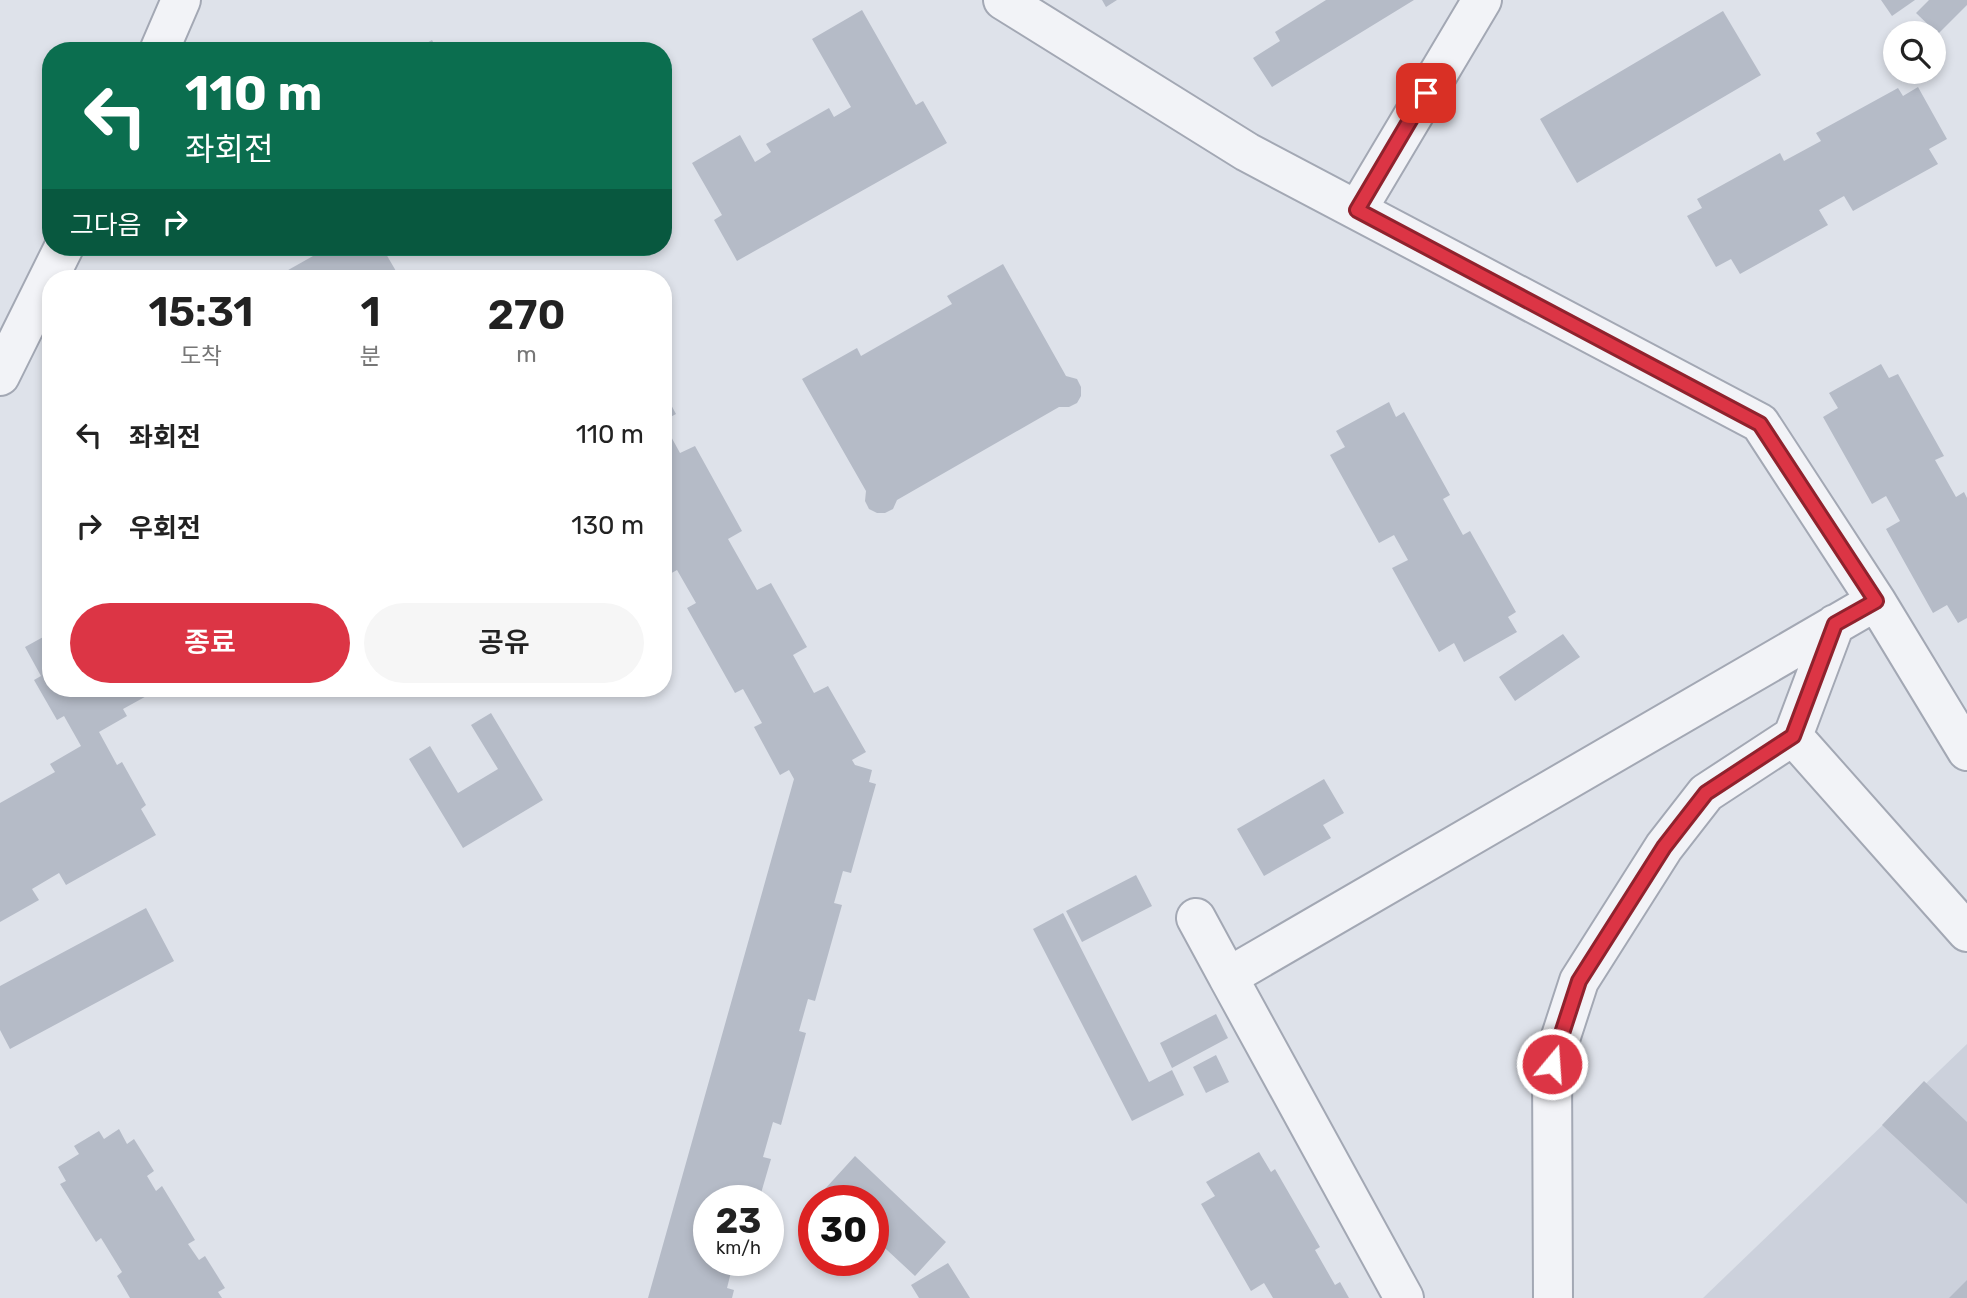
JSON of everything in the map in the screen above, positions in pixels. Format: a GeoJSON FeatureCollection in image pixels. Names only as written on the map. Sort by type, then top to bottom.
{"type":"FeatureCollection","features":[{"type":"Feature","properties":{"kind":"street"},"geometry":{"type":"LineString","coordinates":[[163,42],[181,0]]}},
{"type":"Feature","properties":{"kind":"street"},"geometry":{"type":"LineString","coordinates":[[1003,0],[1247,152],[1760,424],[1876,601],[1967,751]]}},
{"type":"Feature","properties":{"kind":"street"},"geometry":{"type":"LineString","coordinates":[[1357,210],[1482,0]]}},
{"type":"Feature","properties":{"kind":"street"},"geometry":{"type":"LineString","coordinates":[[0,376],[42,291]]}},
{"type":"Feature","properties":{"kind":"street"},"geometry":{"type":"LineString","coordinates":[[1228,977],[1876,601]]}},
{"type":"Feature","properties":{"kind":"street"},"geometry":{"type":"LineString","coordinates":[[1556,1291],[1552,1064],[1579,981],[1664,847],[1706,793],[1793,736],[1835,624]]}},
{"type":"Feature","properties":{"kind":"street"},"geometry":{"type":"LineString","coordinates":[[1793,736],[1967,932]]}},
{"type":"Feature","properties":{"kind":"street"},"geometry":{"type":"LineString","coordinates":[[1196,918],[1404,1298]]}},
{"type":"Feature","properties":{"kind":"shaded area"},"geometry":{"type":"Polygon","coordinates":[[[1967,1044],[1967,1298],[1703,1298],[1967,1044]]]}},
{"type":"Feature","properties":{"kind":"building"},"geometry":{"type":"Polygon","coordinates":[[[1102,0],[1117,0],[1106,7],[1102,0]]]}},
{"type":"Feature","properties":{"kind":"building"},"geometry":{"type":"Polygon","coordinates":[[[1326,0],[1414,0],[1272,87],[1253,58],[1280,41],[1275,32],[1326,0]]]}},
{"type":"Feature","properties":{"kind":"building"},"geometry":{"type":"Polygon","coordinates":[[[1881,0],[1915,0],[1892,16],[1881,0]]]}},
{"type":"Feature","properties":{"kind":"building"},"geometry":{"type":"Polygon","coordinates":[[[1929,0],[1967,0],[1967,5],[1946,26],[1946,21],[1924,21],[1916,13],[1929,0]]]}},
{"type":"Feature","properties":{"kind":"building"},"geometry":{"type":"Polygon","coordinates":[[[862,10],[916,105],[923,101],[947,143],[737,261],[714,220],[722,215],[692,163],[740,135],[755,162],[771,152],[766,144],[829,108],[834,117],[851,107],[812,39],[862,10]]]}},
{"type":"Feature","properties":{"kind":"building"},"geometry":{"type":"Polygon","coordinates":[[[1723,11],[1761,75],[1577,183],[1540,119],[1723,11]]]}},
{"type":"Feature","properties":{"kind":"building"},"geometry":{"type":"Polygon","coordinates":[[[1918,87],[1947,139],[1929,149],[1938,164],[1853,211],[1844,196],[1819,210],[1828,225],[1740,274],[1731,259],[1716,267],[1687,216],[1702,208],[1697,199],[1780,153],[1784,161],[1821,141],[1816,133],[1898,88],[1903,96],[1918,87]]]}},
{"type":"Feature","properties":{"kind":"building"},"geometry":{"type":"Polygon","coordinates":[[[313,256],[387,256],[395,270],[288,270],[313,256]]]}},
{"type":"Feature","properties":{"kind":"building"},"geometry":{"type":"Polygon","coordinates":[[[1003,264],[1066,376],[1077,379],[1081,396],[1077,403],[1069,407],[1059,407],[897,500],[893,509],[877,513],[869,509],[865,501],[866,491],[802,379],[857,348],[861,356],[952,304],[947,296],[1003,264]]]}},
{"type":"Feature","properties":{"kind":"building"},"geometry":{"type":"Polygon","coordinates":[[[1881,364],[1889,378],[1898,374],[1944,456],[1935,460],[1956,497],[1964,492],[1967,498],[1967,618],[1958,623],[1947,605],[1933,613],[1886,529],[1900,521],[1886,496],[1872,504],[1823,417],[1838,408],[1829,393],[1881,364]]]}},
{"type":"Feature","properties":{"kind":"building"},"geometry":{"type":"Polygon","coordinates":[[[1389,402],[1396,417],[1404,412],[1450,495],[1443,499],[1463,535],[1470,531],[1516,612],[1508,617],[1517,632],[1464,662],[1454,643],[1439,652],[1392,568],[1408,560],[1394,535],[1379,543],[1330,455],[1345,447],[1336,431],[1389,402]]]}},
{"type":"Feature","properties":{"kind":"building"},"geometry":{"type":"Polygon","coordinates":[[[672,438],[680,453],[695,446],[742,531],[728,539],[757,590],[771,583],[807,647],[793,655],[814,693],[828,686],[866,752],[852,760],[855,765],[872,770],[869,782],[876,784],[851,873],[843,871],[834,903],[842,905],[815,1001],[808,999],[799,1031],[806,1033],[781,1125],[773,1122],[763,1157],[771,1159],[763,1185],[693,1185],[693,1276],[730,1276],[727,1288],[734,1290],[732,1298],[648,1298],[794,779],[789,770],[780,775],[754,727],[762,723],[743,689],[735,693],[687,608],[696,603],[677,570],[672,573],[672,438]]]}},
{"type":"Feature","properties":{"kind":"building"},"geometry":{"type":"Polygon","coordinates":[[[1563,634],[1580,657],[1515,701],[1499,677],[1563,634]]]}},
{"type":"Feature","properties":{"kind":"building"},"geometry":{"type":"Polygon","coordinates":[[[42,638],[42,694],[34,680],[41,676],[25,647],[42,638]]]}},
{"type":"Feature","properties":{"kind":"building"},"geometry":{"type":"Polygon","coordinates":[[[44,697],[145,697],[123,709],[127,716],[99,732],[117,765],[122,762],[146,805],[141,809],[156,835],[66,885],[59,873],[32,889],[39,900],[0,922],[0,803],[55,772],[50,764],[81,746],[64,716],[57,720],[44,697]]]}},
{"type":"Feature","properties":{"kind":"building"},"geometry":{"type":"Polygon","coordinates":[[[491,713],[543,800],[463,848],[409,759],[430,746],[458,793],[498,769],[471,725],[491,713]]]}},
{"type":"Feature","properties":{"kind":"building"},"geometry":{"type":"Polygon","coordinates":[[[1324,779],[1344,813],[1323,825],[1331,838],[1264,876],[1237,829],[1324,779]]]}},
{"type":"Feature","properties":{"kind":"building"},"geometry":{"type":"Polygon","coordinates":[[[1136,875],[1152,906],[1082,942],[1066,911],[1136,875]]]}},
{"type":"Feature","properties":{"kind":"building"},"geometry":{"type":"Polygon","coordinates":[[[146,908],[174,961],[10,1049],[0,1030],[0,986],[146,908]]]}},
{"type":"Feature","properties":{"kind":"building"},"geometry":{"type":"Polygon","coordinates":[[[1063,913],[1149,1082],[1172,1070],[1184,1095],[1132,1121],[1033,929],[1063,913]]]}},
{"type":"Feature","properties":{"kind":"building"},"geometry":{"type":"Polygon","coordinates":[[[1216,1014],[1228,1038],[1172,1068],[1160,1043],[1216,1014]]]}},
{"type":"Feature","properties":{"kind":"building"},"geometry":{"type":"Polygon","coordinates":[[[1216,1055],[1229,1082],[1206,1093],[1193,1067],[1216,1055]]]}},
{"type":"Feature","properties":{"kind":"building"},"geometry":{"type":"Polygon","coordinates":[[[1924,1081],[1967,1122],[1967,1204],[1882,1125],[1924,1081]]]}},
{"type":"Feature","properties":{"kind":"building"},"geometry":{"type":"Polygon","coordinates":[[[119,1129],[127,1144],[134,1139],[154,1171],[147,1176],[156,1191],[162,1186],[195,1240],[188,1244],[199,1260],[205,1256],[225,1288],[218,1292],[222,1298],[130,1298],[117,1276],[122,1272],[101,1238],[96,1242],[60,1184],[66,1181],[58,1167],[79,1154],[74,1146],[99,1131],[104,1139],[119,1129]]]}},
{"type":"Feature","properties":{"kind":"building"},"geometry":{"type":"Polygon","coordinates":[[[1259,1152],[1271,1172],[1275,1169],[1320,1247],[1315,1250],[1335,1285],[1340,1282],[1349,1298],[1273,1298],[1264,1283],[1251,1291],[1201,1204],[1215,1196],[1206,1182],[1259,1152]]]}},
{"type":"Feature","properties":{"kind":"building"},"geometry":{"type":"Polygon","coordinates":[[[855,1156],[886,1185],[829,1185],[855,1156]]]}},
{"type":"Feature","properties":{"kind":"building"},"geometry":{"type":"Polygon","coordinates":[[[889,1188],[946,1242],[915,1276],[889,1252],[889,1188]]]}},
{"type":"Feature","properties":{"kind":"building"},"geometry":{"type":"Polygon","coordinates":[[[948,1263],[970,1298],[919,1298],[911,1285],[948,1263]]]}},
{"type":"Feature","properties":{"kind":"building"},"geometry":{"type":"Polygon","coordinates":[[[1967,1280],[1967,1298],[1949,1298],[1967,1280]]]}},
{"type":"Feature","properties":{"kind":"route"},"geometry":{"type":"LineString","coordinates":[[1426,93],[1357,210],[1599,336],[1760,424],[1876,601],[1835,624],[1793,736],[1706,793],[1664,847],[1579,981],[1552,1064]]}}]}
